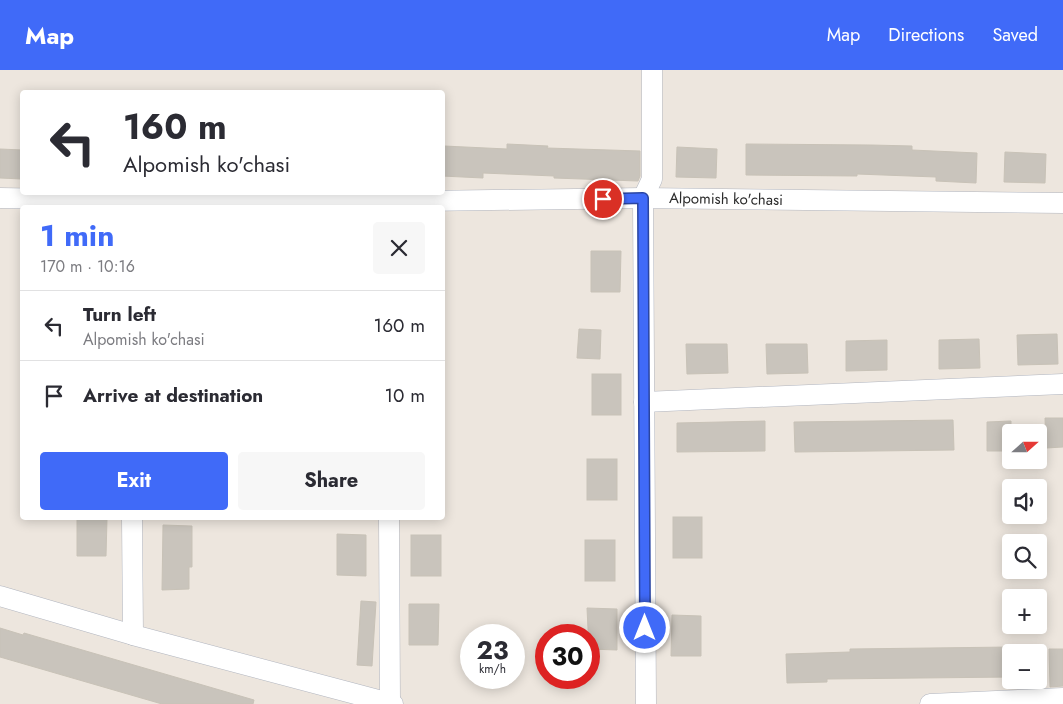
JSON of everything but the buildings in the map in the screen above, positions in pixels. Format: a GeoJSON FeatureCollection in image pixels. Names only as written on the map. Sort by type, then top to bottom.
{"type":"FeatureCollection","features":[{"type":"Feature","properties":{"kind":"street"},"geometry":{"type":"LineString","coordinates":[[646,704],[643,198],[652,179],[652,70]]}},
{"type":"Feature","properties":{"kind":"street","name":"Alpomish ko'chasi"},"geometry":{"type":"LineString","coordinates":[[0,198],[132,204],[387,205],[643,198],[1063,203]]}},
{"type":"Feature","properties":{"kind":"street"},"geometry":{"type":"LineString","coordinates":[[644,402],[1063,384]]}},
{"type":"Feature","properties":{"kind":"street"},"geometry":{"type":"LineString","coordinates":[[132,520],[132,634]]}},
{"type":"Feature","properties":{"kind":"street"},"geometry":{"type":"LineString","coordinates":[[0,596],[132,634],[392,704],[389,520]]}},
{"type":"Feature","properties":{"kind":"street"},"geometry":{"type":"LineString","coordinates":[[930,704],[1063,698]]}},
{"type":"Feature","properties":{"kind":"route"},"geometry":{"type":"LineString","coordinates":[[603,199],[643,198],[645,628]]}}]}
